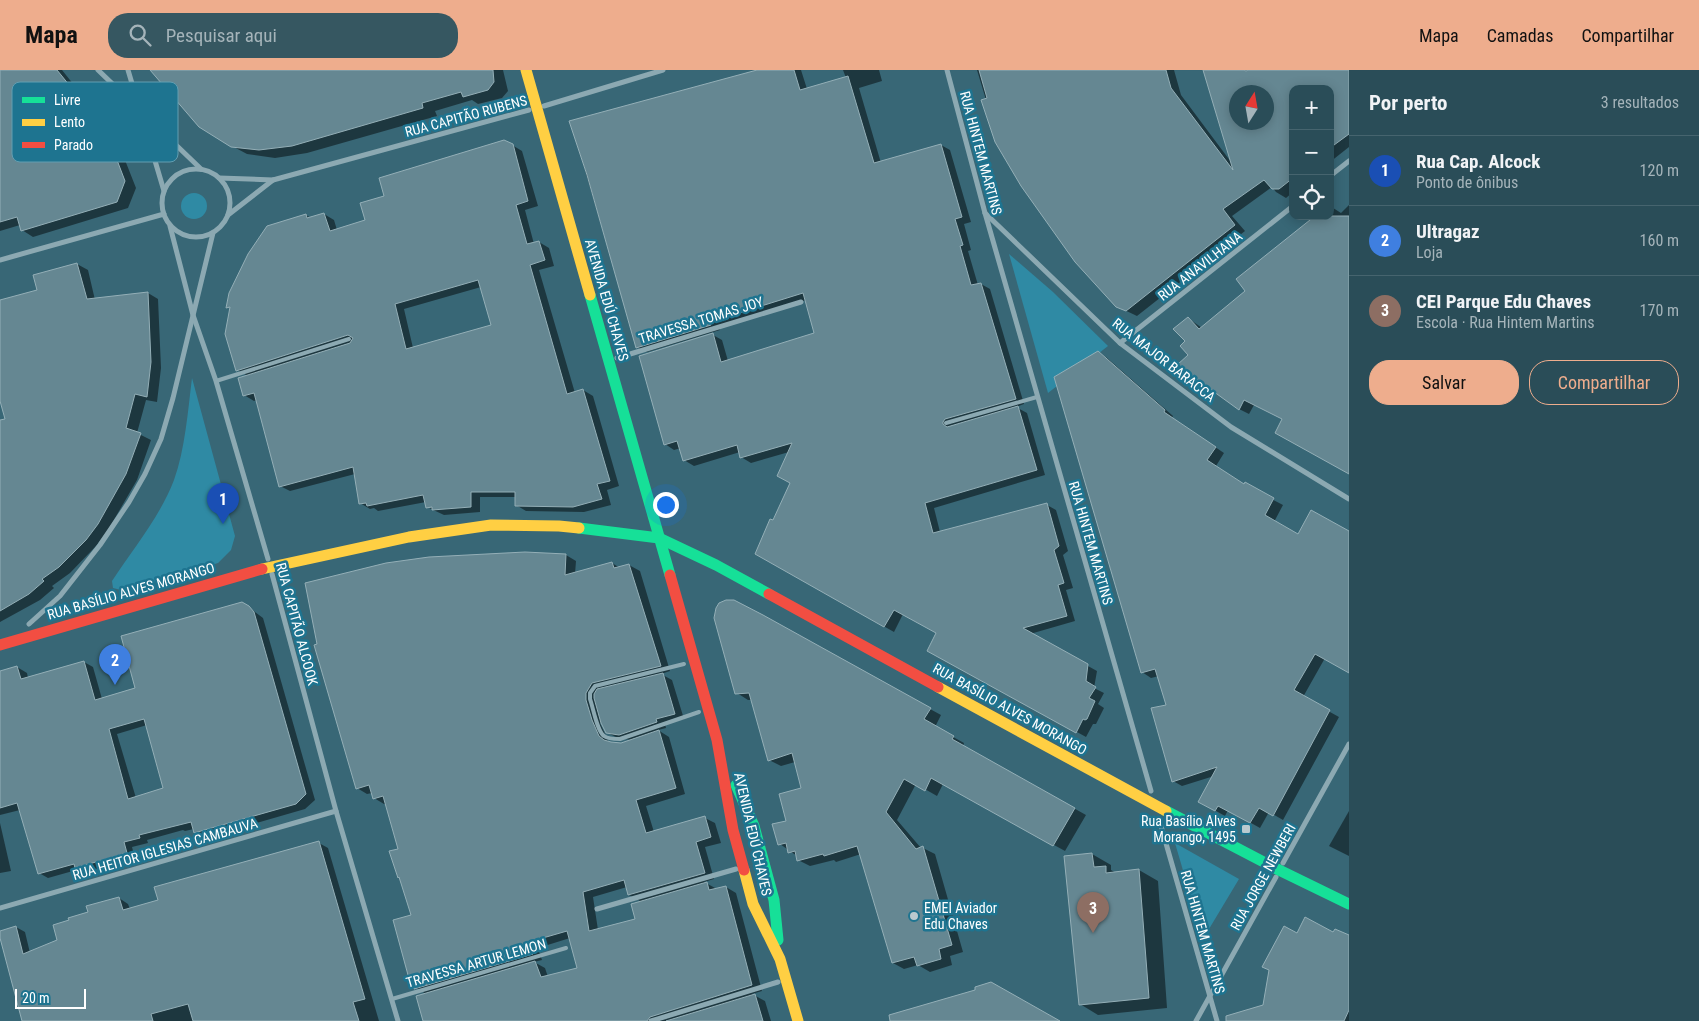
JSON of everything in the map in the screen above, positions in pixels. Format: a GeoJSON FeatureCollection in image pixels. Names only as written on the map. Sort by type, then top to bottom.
{"type":"FeatureCollection","features":[{"type":"Feature","properties":{"kind":"street"},"geometry":{"type":"LineString","coordinates":[[98,70],[111,82]]}},
{"type":"Feature","properties":{"kind":"street"},"geometry":{"type":"LineString","coordinates":[[128,70],[132,82]]}},
{"type":"Feature","properties":{"kind":"street","name":"AVENIDA EDÚ CHAVES"},"geometry":{"type":"LineString","coordinates":[[526,70],[717,740],[733,830],[753,904],[780,959]]}},
{"type":"Feature","properties":{"kind":"street","name":"RUA CAPITÃO RUBENS"},"geometry":{"type":"LineString","coordinates":[[219,178],[273,180],[536,108],[663,70]]}},
{"type":"Feature","properties":{"kind":"street","name":"RUA HINTEM MARTINS"},"geometry":{"type":"LineString","coordinates":[[947,70],[1037,397],[1217,1021]]}},
{"type":"Feature","properties":{"kind":"street"},"geometry":{"type":"LineString","coordinates":[[178,146],[201,169]]}},
{"type":"Feature","properties":{"kind":"street"},"geometry":{"type":"LineString","coordinates":[[1331,175],[1349,161]]}},
{"type":"Feature","properties":{"kind":"street"},"geometry":{"type":"LineString","coordinates":[[155,162],[164,191]]}},
{"type":"Feature","properties":{"kind":"street"},"geometry":{"type":"LineString","coordinates":[[201,169],[211,172],[219,178],[226,186],[230,195],[231,206],[222,225],[213,233],[200,237],[177,232],[170,226],[164,214],[162,204],[164,191],[170,182],[179,174],[201,169]]}},
{"type":"Feature","properties":{"kind":"street","name":"RUA CAPITÃO RUBENS"},"geometry":{"type":"LineString","coordinates":[[228,215],[273,180]]}},
{"type":"Feature","properties":{"kind":"street","name":"RUA ANAVILHANA"},"geometry":{"type":"LineString","coordinates":[[1120,343],[1289,209]]}},
{"type":"Feature","properties":{"kind":"street","name":"RUA MAJOR BARACCA"},"geometry":{"type":"LineString","coordinates":[[985,213],[1120,343],[1231,426],[1349,499]]}},
{"type":"Feature","properties":{"kind":"street"},"geometry":{"type":"LineString","coordinates":[[0,260],[164,214]]}},
{"type":"Feature","properties":{"kind":"street","name":"RUA CAPITÃO ALCOOK"},"geometry":{"type":"LineString","coordinates":[[170,226],[193,315],[216,381],[270,567],[336,811],[398,1021]]}},
{"type":"Feature","properties":{"kind":"street"},"geometry":{"type":"LineString","coordinates":[[24,629],[60,596],[94,553],[129,502],[145,474],[161,439],[182,364],[213,233]]}},
{"type":"Feature","properties":{"kind":"street","name":"TRAVESSA TOMAS JOY"},"geometry":{"type":"LineString","coordinates":[[608,360],[801,302]]}},
{"type":"Feature","properties":{"kind":"street"},"geometry":{"type":"LineString","coordinates":[[270,567],[409,537],[491,525],[559,526],[659,538]]}},
{"type":"Feature","properties":{"kind":"street","name":"RUA BASÍLIO ALVES MORANGO"},"geometry":{"type":"LineString","coordinates":[[659,538],[716,565],[1155,805],[1279,870],[1349,904]]}},
{"type":"Feature","properties":{"kind":"street","name":"RUA BASÍLIO ALVES MORANGO"},"geometry":{"type":"LineString","coordinates":[[9,640],[270,567]]}},
{"type":"Feature","properties":{"kind":"street","name":"AVENIDA EDÚ CHAVES"},"geometry":{"type":"LineString","coordinates":[[717,740],[754,826],[774,900],[780,959],[798,1021]]}},
{"type":"Feature","properties":{"kind":"street","name":"RUA JORGE NEWBERI"},"geometry":{"type":"LineString","coordinates":[[1196,1021],[1349,744]]}},
{"type":"Feature","properties":{"kind":"street","name":"RUA HEITOR IGLESIAS CAMBAUVA"},"geometry":{"type":"LineString","coordinates":[[0,908],[336,811]]}},
{"type":"Feature","properties":{"kind":"street"},"geometry":{"type":"LineString","coordinates":[[597,909],[743,867]]}},
{"type":"Feature","properties":{"kind":"street"},"geometry":{"type":"LineString","coordinates":[[651,1021],[786,980]]}},
{"type":"Feature","properties":{"kind":"lane"},"geometry":{"type":"LineString","coordinates":[[216,381],[349,339]]}},
{"type":"Feature","properties":{"kind":"lane"},"geometry":{"type":"LineString","coordinates":[[946,423],[1037,397]]}},
{"type":"Feature","properties":{"kind":"lane"},"geometry":{"type":"LineString","coordinates":[[694,662],[603,684],[592,690],[590,699],[600,731],[605,737],[612,739],[708,709]]}},
{"type":"Feature","properties":{"kind":"lane","name":"TRAVESSA ARTUR LEMON"},"geometry":{"type":"LineString","coordinates":[[392,999],[566,948]]}},
{"type":"Feature","properties":{"kind":"shaded area"},"geometry":{"type":"Polygon","coordinates":[[[194,193],[203,197],[207,206],[203,215],[194,219],[185,215],[181,206],[185,197],[194,193]]]}},
{"type":"Feature","properties":{"kind":"shaded area"},"geometry":{"type":"Polygon","coordinates":[[[1009,254],[1053,292],[1108,346],[1048,393],[1009,254]]]}},
{"type":"Feature","properties":{"kind":"shaded area"},"geometry":{"type":"Polygon","coordinates":[[[192,378],[235,536],[231,550],[218,563],[125,591],[113,588],[112,581],[162,506],[174,480],[183,443],[192,378]]]}},
{"type":"Feature","properties":{"kind":"shaded area"},"geometry":{"type":"Polygon","coordinates":[[[1175,843],[1239,879],[1203,939],[1175,843]]]}},
{"type":"Feature","properties":{"kind":"building"},"geometry":{"type":"Polygon","coordinates":[[[0,70],[57,70],[67,82],[12,82],[12,162],[118,162],[125,181],[117,202],[21,231],[17,217],[0,222],[0,70]]]}},
{"type":"Feature","properties":{"kind":"building"},"geometry":{"type":"Polygon","coordinates":[[[150,70],[493,70],[494,82],[488,90],[463,97],[461,92],[422,103],[423,108],[292,146],[259,150],[231,147],[199,127],[178,103],[178,82],[160,82],[150,70]]]}},
{"type":"Feature","properties":{"kind":"building"},"geometry":{"type":"Polygon","coordinates":[[[757,70],[794,70],[800,90],[848,76],[874,163],[941,144],[962,217],[955,219],[963,245],[960,246],[971,285],[981,283],[1016,399],[945,419],[943,424],[947,427],[1018,406],[1037,470],[925,503],[933,533],[1047,503],[1059,546],[1054,550],[1064,583],[1058,585],[1067,616],[1023,628],[1088,664],[1086,681],[1096,687],[1089,698],[1095,701],[1087,719],[1083,719],[1076,733],[927,651],[936,633],[894,610],[884,627],[755,554],[770,519],[773,520],[790,483],[777,476],[792,443],[740,458],[737,445],[683,461],[677,441],[664,445],[639,356],[713,333],[721,362],[814,333],[803,293],[710,322],[711,325],[636,348],[587,175],[569,121],[757,70]]]}},
{"type":"Feature","properties":{"kind":"building"},"geometry":{"type":"Polygon","coordinates":[[[979,70],[1166,70],[1171,88],[1233,170],[1203,70],[1349,70],[1349,134],[1334,145],[1334,85],[1289,85],[1289,181],[1279,189],[1272,189],[1264,180],[1223,209],[1235,225],[1126,311],[1116,307],[1075,262],[1021,186],[995,142],[981,100],[987,98],[979,70]]]}},
{"type":"Feature","properties":{"kind":"building"},"geometry":{"type":"Polygon","coordinates":[[[504,140],[513,144],[528,201],[516,205],[527,244],[539,241],[545,260],[530,265],[567,394],[583,389],[610,481],[597,484],[602,499],[573,507],[515,506],[515,492],[471,492],[471,507],[432,510],[432,507],[426,508],[423,495],[367,506],[366,503],[359,504],[353,467],[279,487],[254,393],[243,396],[238,378],[350,343],[353,338],[348,335],[236,371],[225,334],[230,307],[226,308],[229,293],[248,254],[267,226],[306,214],[307,218],[324,213],[330,231],[365,220],[360,203],[384,196],[379,178],[504,140]],[[478,280],[395,304],[406,349],[491,325],[478,280]]]}},
{"type":"Feature","properties":{"kind":"building"},"geometry":{"type":"Polygon","coordinates":[[[1334,216],[1349,216],[1349,474],[1275,433],[1282,419],[1244,400],[1239,410],[1177,365],[1188,355],[1180,346],[1185,341],[1173,329],[1188,317],[1199,329],[1245,291],[1236,279],[1310,220],[1334,220],[1334,216]]]}},
{"type":"Feature","properties":{"kind":"building"},"geometry":{"type":"Polygon","coordinates":[[[77,263],[87,299],[148,292],[151,362],[147,397],[135,394],[126,428],[141,433],[126,474],[98,524],[86,540],[59,567],[42,579],[44,581],[29,594],[0,611],[0,420],[5,419],[0,401],[0,300],[37,290],[33,275],[77,263]]]}},
{"type":"Feature","properties":{"kind":"building"},"geometry":{"type":"Polygon","coordinates":[[[1098,351],[1165,410],[1164,412],[1216,447],[1207,460],[1244,484],[1245,482],[1274,498],[1265,515],[1298,534],[1311,510],[1349,531],[1349,673],[1315,654],[1294,690],[1330,710],[1273,816],[1259,808],[1250,823],[1218,806],[1215,811],[1198,802],[1217,767],[1172,782],[1151,708],[1166,705],[1155,669],[1141,673],[1054,377],[1098,351]]]}},
{"type":"Feature","properties":{"kind":"building"},"geometry":{"type":"Polygon","coordinates":[[[525,552],[566,554],[565,575],[612,562],[614,568],[629,564],[661,666],[592,683],[586,693],[586,700],[592,720],[599,736],[611,742],[621,743],[659,730],[676,788],[636,800],[646,833],[705,816],[711,837],[696,842],[705,873],[628,895],[624,880],[583,892],[589,931],[635,919],[631,904],[707,882],[709,890],[726,886],[752,985],[650,1017],[647,1021],[423,1021],[416,996],[535,961],[541,977],[577,968],[567,931],[529,942],[533,954],[414,989],[413,985],[411,986],[393,920],[411,915],[389,851],[398,849],[383,796],[373,799],[369,785],[356,789],[314,645],[317,644],[305,583],[386,563],[429,557],[525,552]]]}},
{"type":"Feature","properties":{"kind":"building"},"geometry":{"type":"Polygon","coordinates":[[[726,600],[734,600],[763,615],[931,708],[924,719],[954,736],[952,739],[1075,808],[1053,846],[931,778],[925,791],[904,779],[886,812],[916,849],[923,846],[952,945],[939,949],[941,959],[917,966],[914,957],[892,963],[857,846],[824,856],[823,854],[797,861],[795,851],[788,853],[786,843],[778,845],[772,824],[786,821],[779,794],[801,788],[792,753],[768,761],[749,693],[735,694],[714,618],[719,603],[726,600]]]}},
{"type":"Feature","properties":{"kind":"building"},"geometry":{"type":"Polygon","coordinates":[[[242,602],[249,606],[254,612],[306,794],[296,804],[194,833],[191,822],[139,835],[140,838],[124,842],[127,853],[75,868],[74,864],[38,874],[17,803],[0,808],[0,671],[17,666],[21,679],[84,661],[95,700],[135,688],[121,636],[242,602]],[[144,719],[109,729],[128,799],[163,788],[144,719]]]}},
{"type":"Feature","properties":{"kind":"building"},"geometry":{"type":"Polygon","coordinates":[[[663,673],[675,714],[656,719],[657,722],[619,735],[606,733],[594,698],[597,689],[663,673]]]}},
{"type":"Feature","properties":{"kind":"building"},"geometry":{"type":"Polygon","coordinates":[[[319,841],[365,999],[353,1002],[359,1021],[193,1021],[188,1004],[151,1014],[153,1021],[22,1021],[0,938],[0,931],[16,926],[23,954],[57,940],[53,925],[88,912],[86,906],[119,897],[123,910],[158,900],[154,887],[319,841]]]}},
{"type":"Feature","properties":{"kind":"building"},"geometry":{"type":"Polygon","coordinates":[[[1092,853],[1094,867],[1106,866],[1106,873],[1139,869],[1149,998],[1079,1005],[1064,856],[1092,853]]]}},
{"type":"Feature","properties":{"kind":"building"},"geometry":{"type":"Polygon","coordinates":[[[1305,917],[1333,932],[1335,929],[1349,935],[1349,1010],[1344,1021],[1226,1021],[1226,1016],[1263,1005],[1269,970],[1262,967],[1284,926],[1297,933],[1305,917]]]}},
{"type":"Feature","properties":{"kind":"building"},"geometry":{"type":"Polygon","coordinates":[[[991,982],[1060,1021],[890,1021],[889,1015],[975,990],[975,987],[991,982]]]}},
{"type":"Feature","properties":{"kind":"building"},"geometry":{"type":"Polygon","coordinates":[[[755,994],[763,1021],[666,1021],[755,994]]]}},
{"type":"Feature","properties":{"kind":"traffic: fast"},"geometry":{"type":"LineString","coordinates":[[590,295],[670,575]]}},
{"type":"Feature","properties":{"kind":"traffic: fast"},"geometry":{"type":"LineString","coordinates":[[579,528],[659,538],[716,565],[769,594]]}},
{"type":"Feature","properties":{"kind":"traffic: fast"},"geometry":{"type":"LineString","coordinates":[[736,785],[754,826],[774,900],[778,940]]}},
{"type":"Feature","properties":{"kind":"traffic: fast"},"geometry":{"type":"LineString","coordinates":[[1166,811],[1349,904]]}},
{"type":"Feature","properties":{"kind":"traffic: slow"},"geometry":{"type":"LineString","coordinates":[[526,70],[590,295]]}},
{"type":"Feature","properties":{"kind":"traffic: slow"},"geometry":{"type":"LineString","coordinates":[[262,569],[409,537],[491,525],[579,528]]}},
{"type":"Feature","properties":{"kind":"traffic: slow"},"geometry":{"type":"LineString","coordinates":[[938,687],[1166,811]]}},
{"type":"Feature","properties":{"kind":"traffic: slow"},"geometry":{"type":"LineString","coordinates":[[744,870],[753,904],[780,959],[798,1021]]}},
{"type":"Feature","properties":{"kind":"traffic: jam"},"geometry":{"type":"LineString","coordinates":[[0,645],[262,569]]}},
{"type":"Feature","properties":{"kind":"traffic: jam"},"geometry":{"type":"LineString","coordinates":[[670,575],[717,740],[733,830],[744,870]]}},
{"type":"Feature","properties":{"kind":"traffic: jam"},"geometry":{"type":"LineString","coordinates":[[769,594],[938,687]]}},
{"type":"Feature","properties":{"kind":"place","name":"Rua Cap. Alcock"},"geometry":{"type":"Point","coordinates":[223,524]}},
{"type":"Feature","properties":{"kind":"place","name":"Ultragaz"},"geometry":{"type":"Point","coordinates":[115,685]}},
{"type":"Feature","properties":{"kind":"place","name":"Rua Basílio Alves Morango, 1495"},"geometry":{"type":"Point","coordinates":[1246,829]}},
{"type":"Feature","properties":{"kind":"place","name":"EMEI Aviador Edu Chaves"},"geometry":{"type":"Point","coordinates":[914,916]}},
{"type":"Feature","properties":{"kind":"place","name":"CEI Parque Edu Chaves"},"geometry":{"type":"Point","coordinates":[1093,933]}}]}
